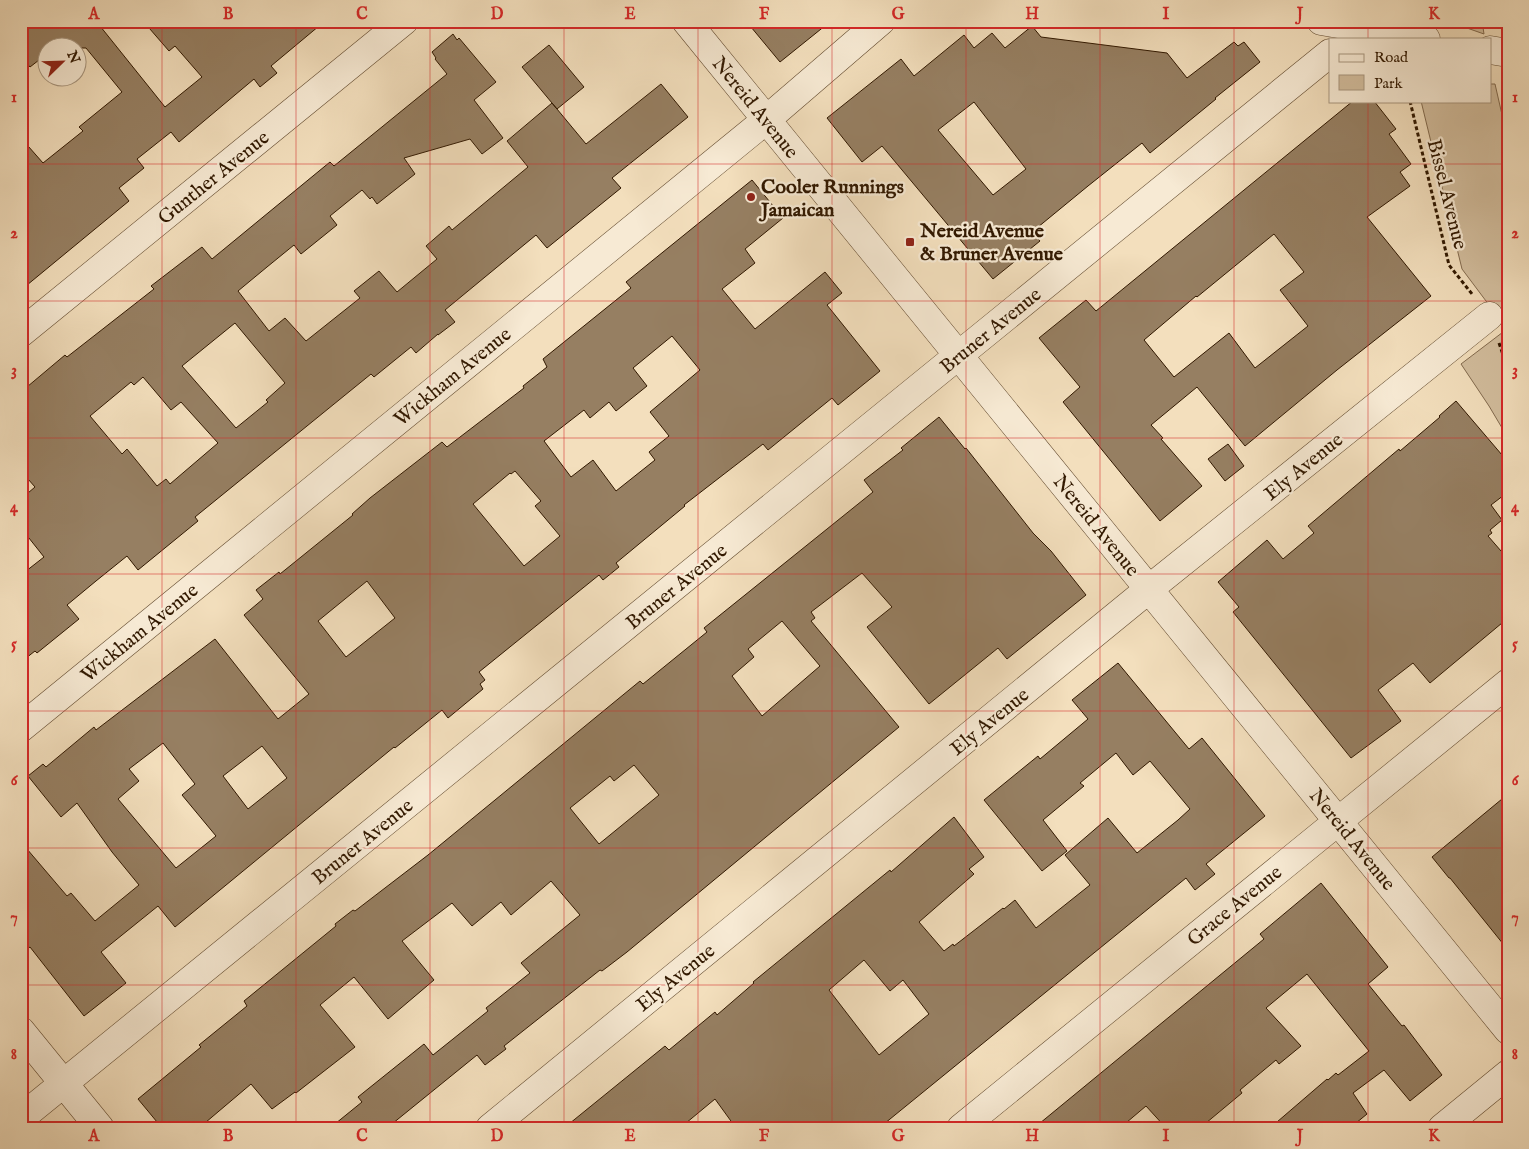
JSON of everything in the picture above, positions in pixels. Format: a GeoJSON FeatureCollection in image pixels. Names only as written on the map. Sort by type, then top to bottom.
{"type":"FeatureCollection","features":[{"type":"Feature","properties":{"kind":"street","name":"Gunther Avenue"},"geometry":{"type":"LineString","coordinates":[[21,333],[404,21]]}},
{"type":"Feature","properties":{"kind":"street","name":"Nereid Avenue"},"geometry":{"type":"LineString","coordinates":[[686,21],[1508,1030]]}},
{"type":"Feature","properties":{"kind":"street","name":"Wickham Avenue"},"geometry":{"type":"LineString","coordinates":[[21,728],[766,120],[881,21]]}},
{"type":"Feature","properties":{"kind":"street"},"geometry":{"type":"LineString","coordinates":[[1321,21],[1354,33],[1414,38]]}},
{"type":"Feature","properties":{"kind":"street"},"geometry":{"type":"LineString","coordinates":[[1492,50],[1508,53]]}},
{"type":"Feature","properties":{"kind":"street","name":"Bruner Avenue"},"geometry":{"type":"LineString","coordinates":[[21,1118],[1329,54]]}},
{"type":"Feature","properties":{"kind":"street","name":"Ely Avenue"},"geometry":{"type":"LineString","coordinates":[[490,1128],[1149,589],[1489,316]]}},
{"type":"Feature","properties":{"kind":"street","name":"Grace Avenue"},"geometry":{"type":"LineString","coordinates":[[961,1128],[1508,683]]}},
{"type":"Feature","properties":{"kind":"street"},"geometry":{"type":"LineString","coordinates":[[21,1031],[100,1128]]}},
{"type":"Feature","properties":{"kind":"street"},"geometry":{"type":"LineString","coordinates":[[1442,1128],[1508,1074]]}},
{"type":"Feature","properties":{"kind":"path","name":"Bissel Avenue"},"geometry":{"type":"LineString","coordinates":[[1410,102],[1449,266],[1489,316],[1508,368]]}},
{"type":"Feature","properties":{"kind":"green space"},"geometry":{"type":"Polygon","coordinates":[[[1447,21],[1482,21],[1484,34],[1447,21]]]}},
{"type":"Feature","properties":{"kind":"green space"},"geometry":{"type":"Polygon","coordinates":[[[1492,84],[1495,84],[1508,141],[1508,438],[1461,364],[1507,329],[1462,269],[1421,102],[1492,102],[1492,84]]]}},
{"type":"Feature","properties":{"kind":"building"},"geometry":{"type":"Polygon","coordinates":[[[21,21],[96,21],[165,107],[202,77],[175,46],[169,51],[143,21],[325,21],[271,66],[277,73],[260,87],[254,79],[179,142],[171,132],[137,159],[144,168],[119,188],[129,201],[21,290],[21,138],[43,163],[83,131],[79,127],[122,92],[88,50],[88,38],[38,38],[38,61],[30,67],[21,57],[21,21]]]}},
{"type":"Feature","properties":{"kind":"building"},"geometry":{"type":"Polygon","coordinates":[[[746,21],[831,21],[780,62],[746,21]]]}},
{"type":"Feature","properties":{"kind":"building"},"geometry":{"type":"Polygon","coordinates":[[[1032,26],[1041,37],[1167,53],[1187,78],[1234,42],[1238,46],[1244,42],[1260,62],[1150,153],[1142,143],[1088,186],[1032,232],[1040,241],[993,279],[882,146],[862,162],[827,118],[901,59],[914,76],[964,35],[974,48],[992,33],[1005,48],[1032,26]],[[974,102],[938,130],[993,195],[1026,169],[974,102]]]}},
{"type":"Feature","properties":{"kind":"building"},"geometry":{"type":"Polygon","coordinates":[[[453,34],[457,40],[459,38],[496,82],[474,100],[503,138],[482,154],[470,139],[404,158],[415,174],[377,204],[372,197],[370,199],[362,190],[330,216],[337,225],[301,254],[294,245],[267,267],[238,291],[269,331],[285,318],[306,341],[360,298],[354,291],[379,271],[397,292],[437,259],[426,246],[449,226],[452,230],[528,167],[507,141],[552,103],[586,144],[661,84],[688,117],[612,178],[621,188],[547,248],[536,235],[445,310],[455,322],[416,353],[411,347],[374,377],[371,374],[195,517],[198,521],[138,570],[127,556],[96,581],[67,605],[79,619],[37,653],[35,651],[21,662],[21,575],[44,557],[21,528],[21,499],[35,487],[21,471],[21,392],[65,355],[67,357],[154,289],[151,286],[202,247],[212,259],[330,162],[334,166],[447,74],[432,52],[453,34]],[[235,323],[182,366],[236,428],[268,402],[266,400],[285,383],[235,323]],[[143,377],[134,385],[131,382],[90,416],[122,454],[127,449],[157,486],[166,479],[170,484],[218,443],[181,402],[171,410],[143,377]]]}},
{"type":"Feature","properties":{"kind":"building"},"geometry":{"type":"Polygon","coordinates":[[[549,45],[584,87],[557,109],[522,67],[549,45]]]}},
{"type":"Feature","properties":{"kind":"building"},"geometry":{"type":"Polygon","coordinates":[[[1352,102],[1375,102],[1396,129],[1389,134],[1411,164],[1400,172],[1410,186],[1367,217],[1431,296],[1245,446],[1197,387],[1151,425],[1202,486],[1160,521],[1063,402],[1080,387],[1039,338],[1086,300],[1096,311],[1352,102]],[[1274,234],[1144,340],[1174,377],[1229,333],[1255,368],[1308,326],[1280,290],[1304,272],[1274,234]]]}},
{"type":"Feature","properties":{"kind":"building"},"geometry":{"type":"Polygon","coordinates":[[[752,180],[783,218],[745,249],[755,263],[722,289],[755,329],[825,272],[842,293],[827,305],[880,371],[838,405],[832,398],[768,450],[763,444],[684,505],[616,563],[619,567],[603,580],[599,575],[479,672],[485,680],[480,684],[483,689],[448,718],[442,710],[394,747],[175,927],[158,906],[101,952],[126,983],[84,1016],[30,947],[21,954],[21,842],[67,896],[71,893],[95,921],[139,885],[112,852],[77,803],[61,817],[28,776],[43,764],[46,767],[94,727],[96,730],[215,639],[278,719],[309,694],[244,615],[263,599],[256,590],[279,572],[280,574],[353,515],[370,498],[442,442],[447,447],[524,388],[523,386],[547,367],[543,359],[631,288],[626,282],[752,180]],[[672,336],[633,368],[647,386],[616,411],[609,402],[590,418],[584,410],[544,441],[571,477],[593,460],[616,491],[655,460],[649,452],[669,436],[650,412],[700,370],[672,336]],[[515,471],[473,504],[524,566],[560,536],[535,506],[541,501],[515,471]],[[367,581],[318,621],[346,657],[395,618],[367,581]],[[163,743],[129,769],[139,781],[118,799],[176,868],[216,836],[182,795],[195,784],[163,743]],[[262,746],[223,776],[248,809],[287,778],[262,746]]]}},
{"type":"Feature","properties":{"kind":"building"},"geometry":{"type":"Polygon","coordinates":[[[1456,401],[1508,462],[1508,492],[1491,505],[1502,520],[1490,530],[1492,533],[1488,536],[1508,559],[1508,618],[1430,683],[1413,663],[1378,690],[1401,721],[1351,758],[1233,612],[1239,607],[1218,582],[1267,540],[1283,559],[1314,533],[1308,526],[1399,449],[1400,451],[1456,401]]]}},
{"type":"Feature","properties":{"kind":"building"},"geometry":{"type":"Polygon","coordinates":[[[939,417],[1086,595],[1007,659],[998,648],[929,704],[867,627],[892,607],[862,573],[811,612],[815,618],[811,621],[899,727],[627,952],[602,971],[600,970],[504,1046],[506,1049],[485,1065],[477,1055],[387,1128],[330,1128],[362,1102],[358,1097],[424,1044],[433,1055],[488,1011],[486,1008],[530,973],[521,963],[580,915],[551,881],[511,915],[501,902],[472,926],[452,903],[402,941],[434,980],[388,1019],[354,977],[320,1005],[355,1047],[296,1093],[272,1109],[251,1084],[199,1128],[162,1128],[138,1099],[247,1006],[244,1001],[336,926],[335,924],[428,855],[640,681],[643,684],[707,632],[704,628],[873,492],[864,480],[903,450],[901,448],[939,417]],[[782,621],[748,649],[754,657],[732,676],[762,716],[820,666],[782,621]],[[634,765],[614,781],[610,776],[570,808],[599,844],[659,795],[634,765]]]}},
{"type":"Feature","properties":{"kind":"building"},"geometry":{"type":"Polygon","coordinates":[[[1228,444],[1244,466],[1225,481],[1208,459],[1228,444]]]}},
{"type":"Feature","properties":{"kind":"building"},"geometry":{"type":"Polygon","coordinates":[[[1118,663],[1189,749],[1202,738],[1265,816],[1206,864],[1215,874],[1195,890],[1186,878],[879,1128],[736,1128],[715,1099],[680,1128],[564,1128],[665,1046],[669,1050],[715,1012],[717,1015],[753,982],[890,870],[891,872],[954,817],[984,857],[969,869],[974,874],[919,922],[944,951],[953,944],[954,946],[1015,900],[1036,928],[1090,885],[1065,855],[1108,818],[1137,853],[1190,809],[1150,761],[1133,775],[1116,753],[1080,783],[1084,786],[1043,820],[1067,851],[1042,871],[984,800],[1038,756],[1040,759],[1088,719],[1072,700],[1118,663]],[[864,960],[829,990],[879,1055],[929,1014],[903,980],[890,991],[864,960]]]}},
{"type":"Feature","properties":{"kind":"building"},"geometry":{"type":"Polygon","coordinates":[[[1508,794],[1508,950],[1432,857],[1508,794]]]}},
{"type":"Feature","properties":{"kind":"building"},"geometry":{"type":"Polygon","coordinates":[[[1321,883],[1388,967],[1368,984],[1402,1026],[1404,1025],[1442,1075],[1410,1101],[1384,1070],[1353,1093],[1367,1114],[1350,1128],[1270,1128],[1327,1079],[1336,1073],[1338,1075],[1369,1051],[1307,974],[1266,1008],[1301,1046],[1279,1064],[1276,1060],[1240,1090],[1242,1093],[1200,1128],[1166,1128],[1146,1106],[1120,1128],[1034,1128],[1264,939],[1260,934],[1321,883]]]}},
{"type":"Feature","properties":{"kind":"place","name":"Cooler Runnings Jamaican"},"geometry":{"type":"Point","coordinates":[751,197]}},
{"type":"Feature","properties":{"kind":"place","name":"Nereid Avenue & Bruner Avenue"},"geometry":{"type":"Point","coordinates":[910,242]}}]}
